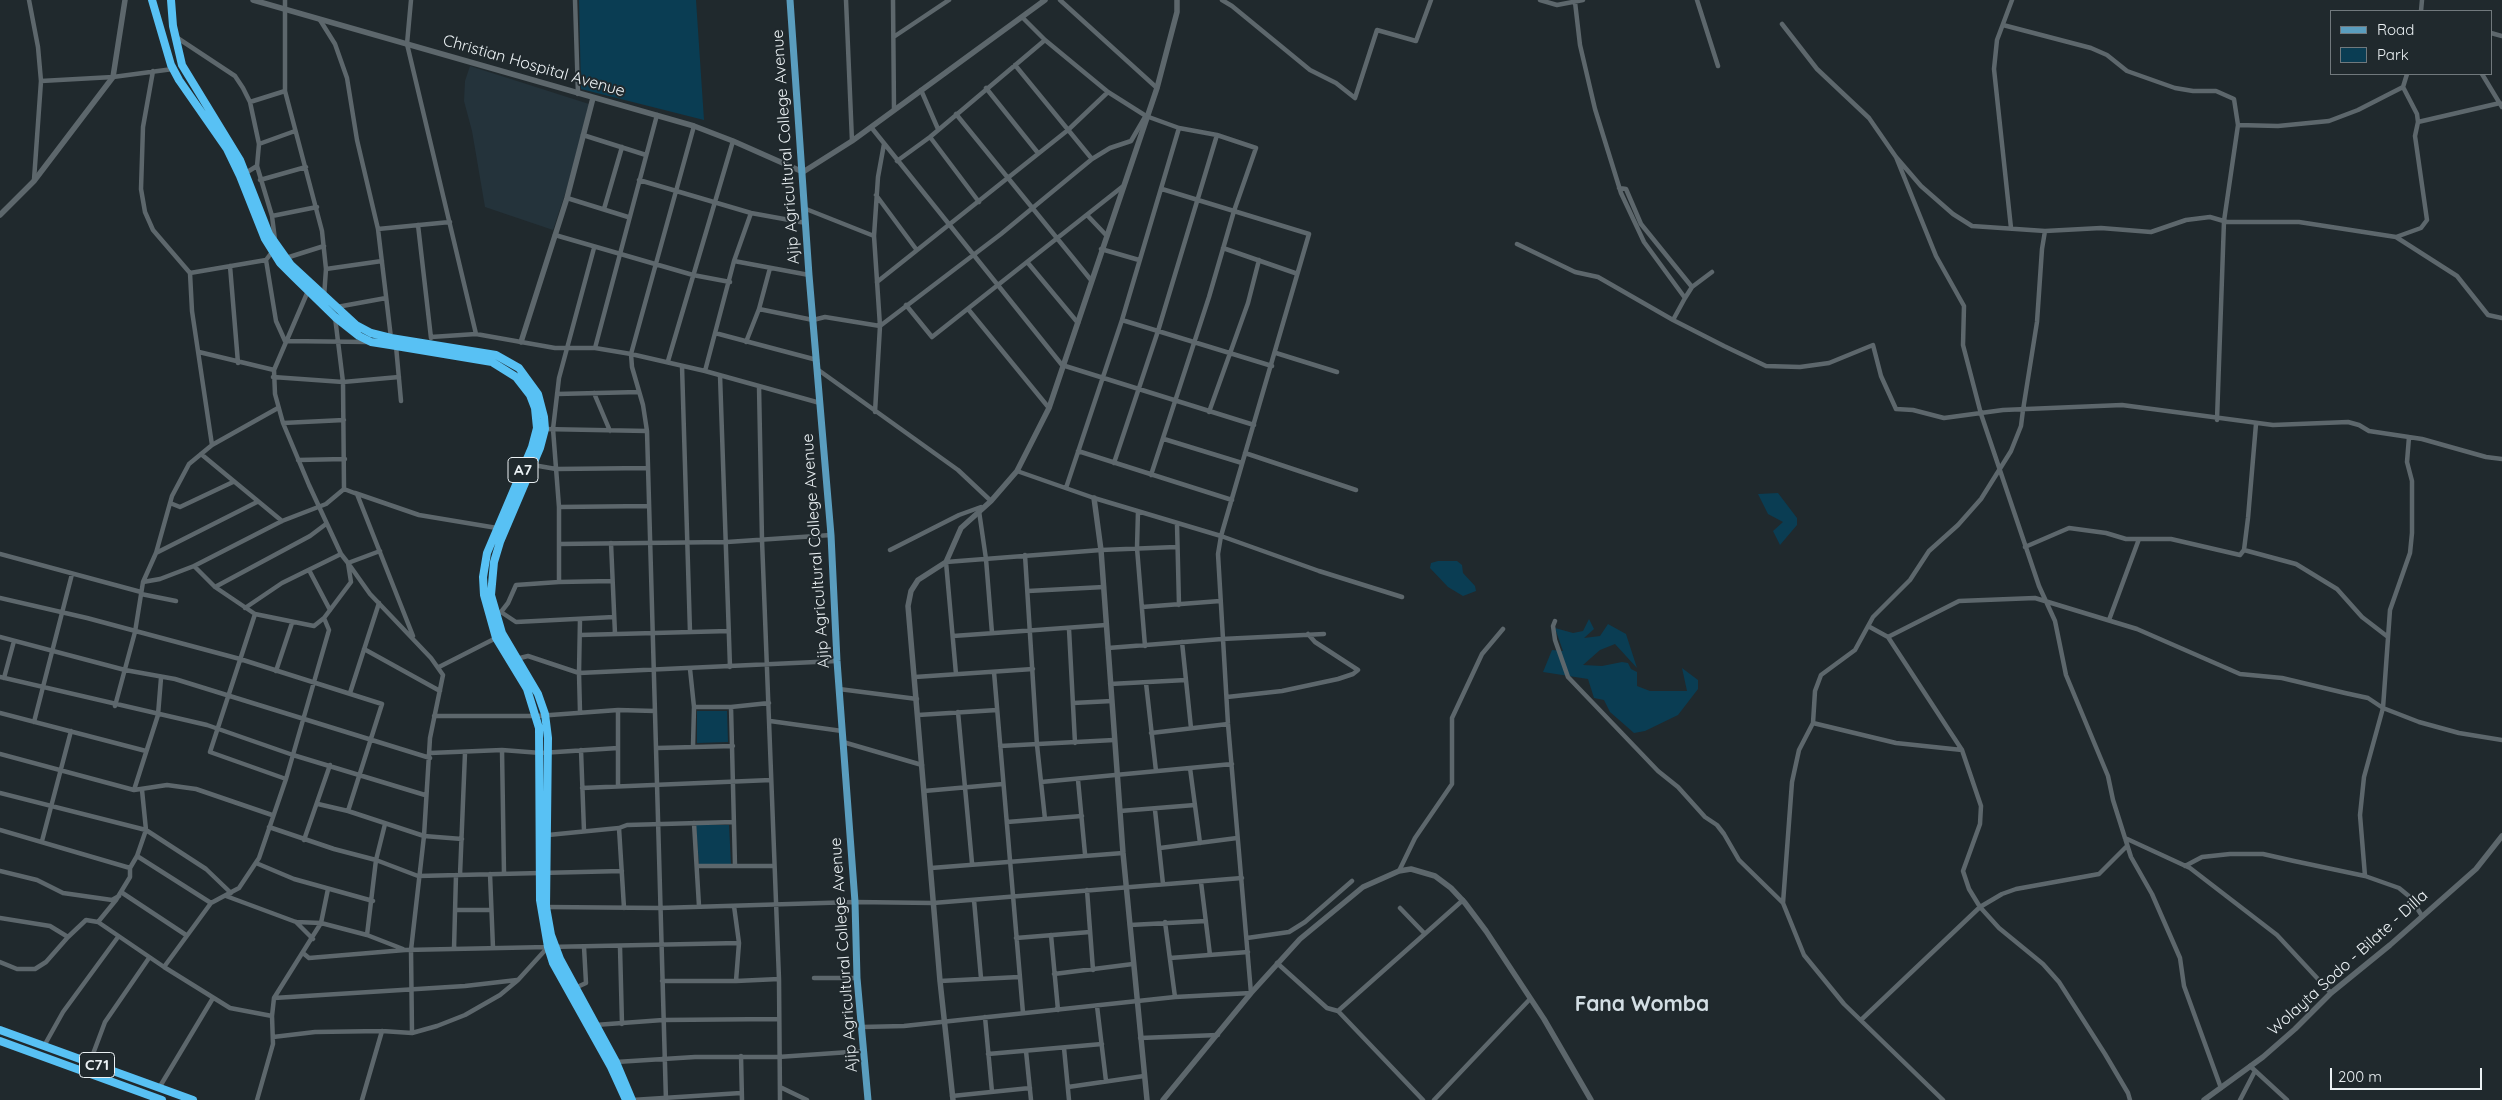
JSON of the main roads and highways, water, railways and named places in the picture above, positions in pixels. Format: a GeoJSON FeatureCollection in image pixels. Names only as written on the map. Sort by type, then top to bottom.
{"type":"FeatureCollection","features":[{"type":"Feature","properties":{"kind":"highway","name":"A7"},"geometry":{"type":"LineString","coordinates":[[152,0],[164,46],[173,69],[244,174]]}},
{"type":"Feature","properties":{"kind":"highway","name":"A7"},"geometry":{"type":"LineString","coordinates":[[171,0],[174,36],[182,65],[227,136],[274,248],[308,291],[335,307],[356,325],[392,343],[492,362],[505,368],[526,387],[541,428],[497,528],[488,553],[483,577],[487,610],[496,638],[528,689],[541,715]]}},
{"type":"Feature","properties":{"kind":"highway","name":"A7"},"geometry":{"type":"LineString","coordinates":[[274,248],[286,258],[335,317],[351,331],[372,342],[431,341],[496,355],[519,368],[528,377],[538,394],[541,428],[533,464],[500,542],[491,582],[502,633],[538,694],[544,753],[548,835],[541,916],[551,947],[616,1062],[632,1100]]}},
{"type":"Feature","properties":{"kind":"highway","name":"A7"},"geometry":{"type":"LineString","coordinates":[[544,753],[544,874],[547,919],[553,963],[611,1067],[626,1100]]}},
{"type":"Feature","properties":{"kind":"highway","name":"C71"},"geometry":{"type":"LineString","coordinates":[[0,1030],[194,1100]]}},
{"type":"Feature","properties":{"kind":"highway","name":"C71"},"geometry":{"type":"LineString","coordinates":[[0,1041],[162,1100]]}},
{"type":"Feature","properties":{"kind":"main road"},"geometry":{"type":"LineString","coordinates":[[0,215],[34,180],[113,77],[125,0]]}},
{"type":"Feature","properties":{"kind":"main road","name":"Christian Hospital Avenue"},"geometry":{"type":"LineString","coordinates":[[253,0],[694,126],[803,172]]}},
{"type":"Feature","properties":{"kind":"main road","name":"Ajip Agricultural College Avenue"},"geometry":{"type":"LineString","coordinates":[[790,0],[806,209],[809,275],[831,535],[842,742],[855,902],[857,978],[868,1100]]}},
{"type":"Feature","properties":{"kind":"main road"},"geometry":{"type":"LineString","coordinates":[[803,172],[871,128],[1046,0]]}},
{"type":"Feature","properties":{"kind":"main road"},"geometry":{"type":"LineString","coordinates":[[953,1098],[943,1021],[908,606],[911,591],[918,580],[946,562],[961,528],[991,501],[1018,471],[1049,408],[1101,249],[1157,88],[1177,12],[1177,0]]}},
{"type":"Feature","properties":{"kind":"main road"},"geometry":{"type":"LineString","coordinates":[[521,342],[567,198],[593,98]]}},
{"type":"Feature","properties":{"kind":"main road"},"geometry":{"type":"LineString","coordinates":[[1094,498],[1101,550],[1123,853],[1147,1100]]}},
{"type":"Feature","properties":{"kind":"main road","name":"Wolayta Sodo - Bilate - Dilla"},"geometry":{"type":"LineString","coordinates":[[2204,1100],[2253,1068],[2296,1029],[2331,993],[2476,869],[2502,836]]}},
{"type":"Feature","properties":{"kind":"main road"},"geometry":{"type":"LineString","coordinates":[[1163,1100],[1251,993],[1300,939],[1347,899],[1377,879],[1411,869],[1435,876],[1463,900],[1486,931],[1530,999],[1591,1100]]}},
{"type":"Feature","properties":{"kind":"district","name":"Fana Womba"},"geometry":{"type":"Point","coordinates":[1642,1005]}}]}
